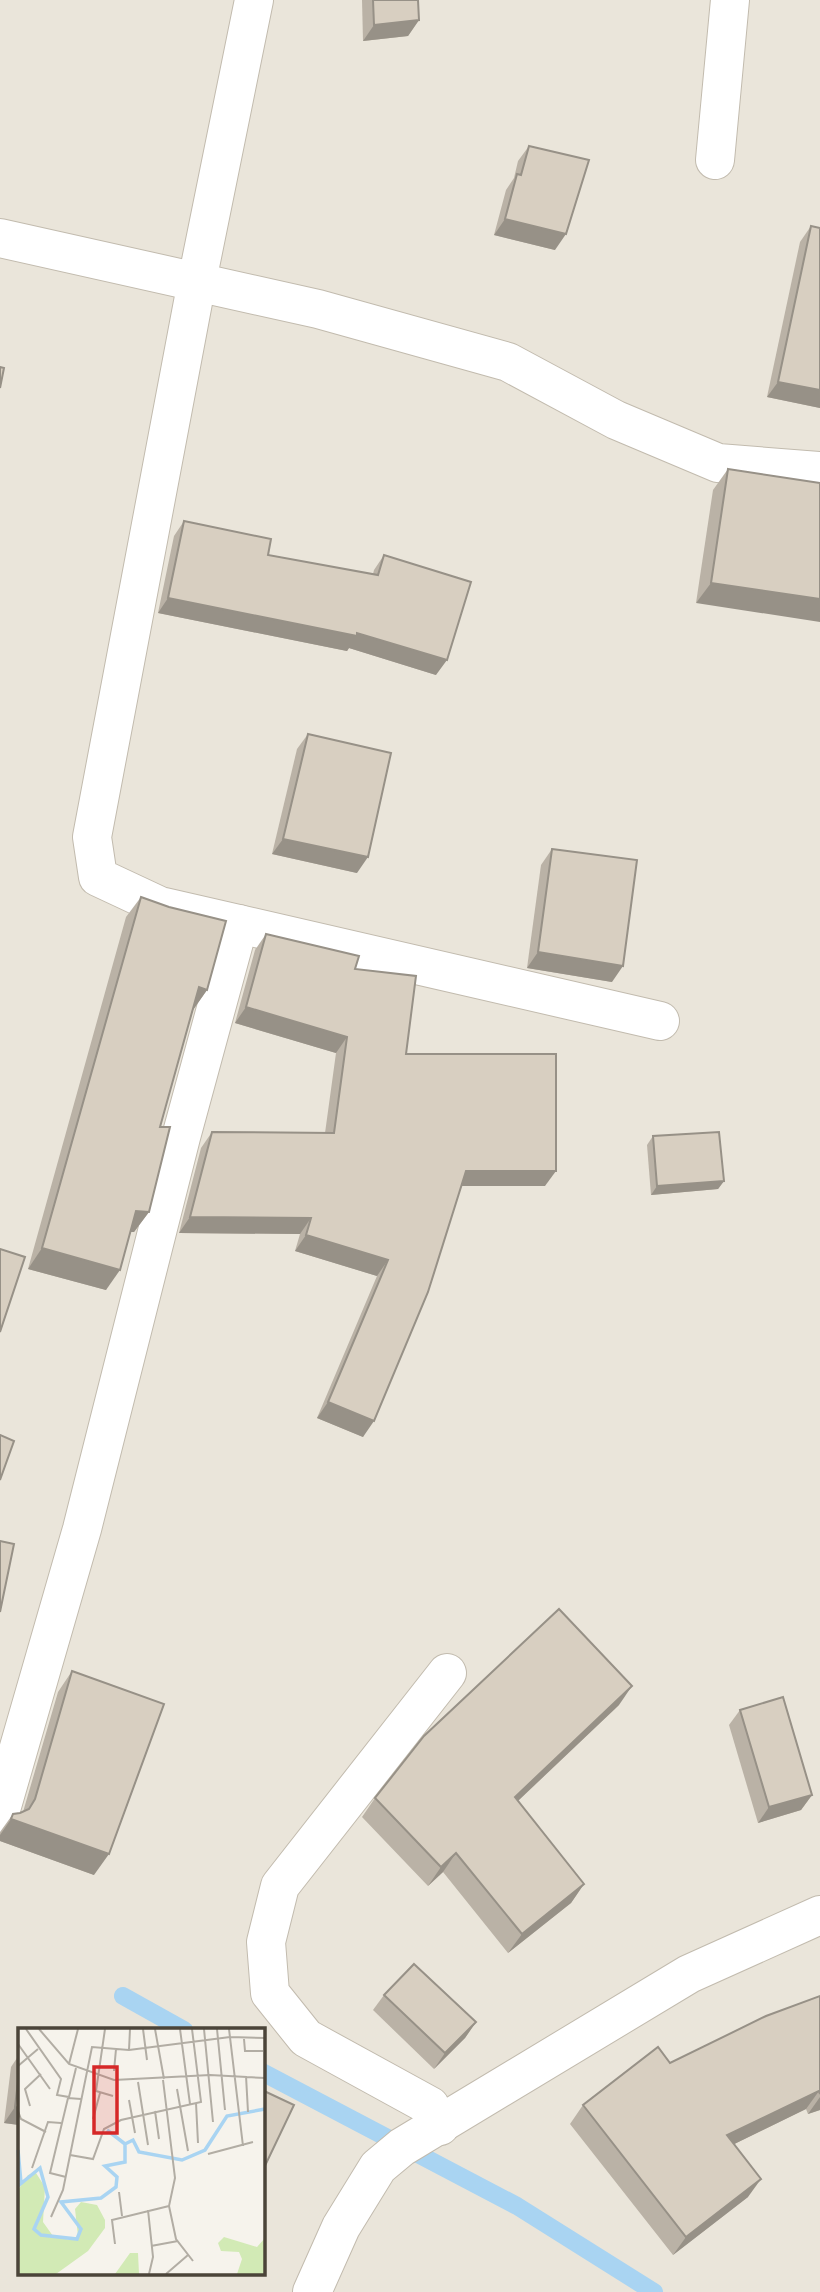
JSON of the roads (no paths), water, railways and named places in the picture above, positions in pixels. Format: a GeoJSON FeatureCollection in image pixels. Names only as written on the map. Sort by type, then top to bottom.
{"type":"FeatureCollection","features":[{"type":"Feature","properties":{"kind":"street"},"geometry":{"type":"LineString","coordinates":[[254,0],[197,281],[92,837],[98,877],[160,906],[660,1021]]}},
{"type":"Feature","properties":{"kind":"street"},"geometry":{"type":"LineString","coordinates":[[715,160],[730,0]]}},
{"type":"Feature","properties":{"kind":"street"},"geometry":{"type":"LineString","coordinates":[[0,238],[318,309],[508,362],[616,420],[718,463],[820,471]]}},
{"type":"Feature","properties":{"kind":"street"},"geometry":{"type":"LineString","coordinates":[[0,1813],[82,1529],[181,1137],[239,924]]}},
{"type":"Feature","properties":{"kind":"street"},"geometry":{"type":"LineString","coordinates":[[440,2126],[430,2106],[306,2038],[270,1993],[266,1942],[280,1886],[447,1673]]}},
{"type":"Feature","properties":{"kind":"street"},"geometry":{"type":"LineString","coordinates":[[312,2292],[341,2227],[378,2167],[402,2147],[689,1974],[820,1915]]}},
{"type":"Feature","properties":{"kind":"waterway"},"geometry":{"type":"LineString","coordinates":[[123,1996],[180,2028]]}},
{"type":"Feature","properties":{"kind":"waterway"},"geometry":{"type":"LineString","coordinates":[[264,2073],[517,2206],[654,2292]]}}]}
